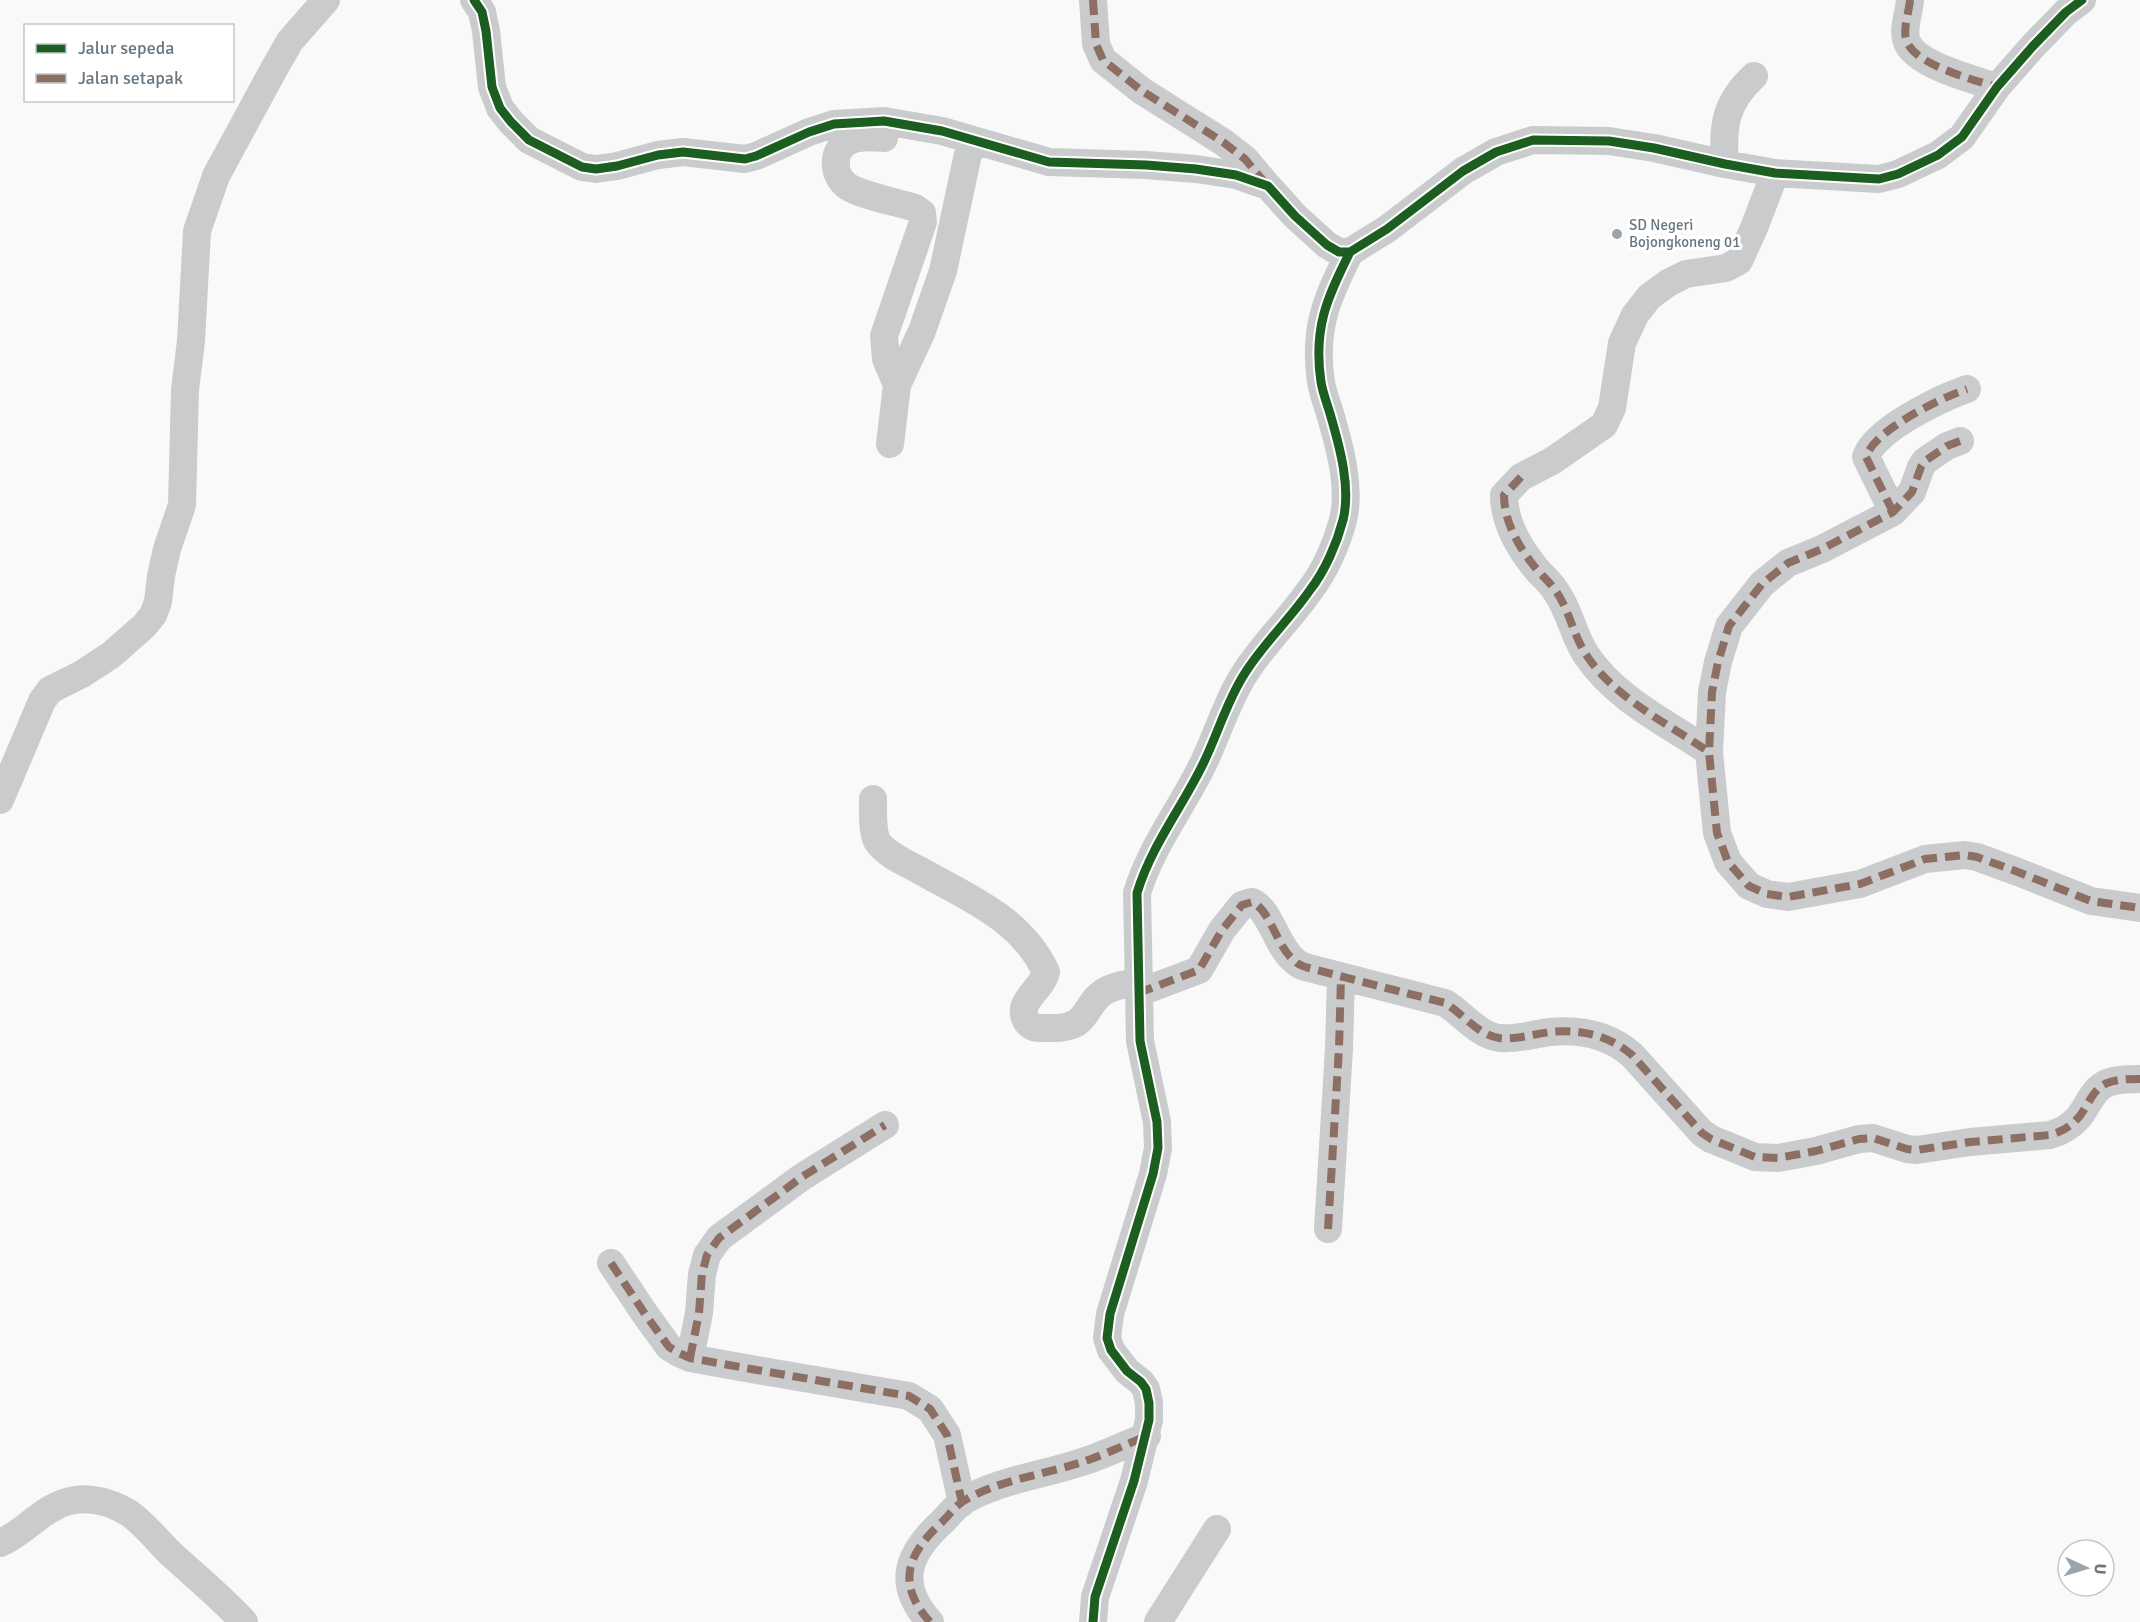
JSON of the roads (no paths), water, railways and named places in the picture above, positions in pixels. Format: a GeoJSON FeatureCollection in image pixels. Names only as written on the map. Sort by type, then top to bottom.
{"type":"FeatureCollection","features":[{"type":"Feature","properties":{"kind":"street"},"geometry":{"type":"LineString","coordinates":[[0,800],[42,701],[50,690],[82,674],[111,655],[153,615],[158,602],[160,576],[167,549],[182,505],[185,390],[191,340],[197,231],[216,176],[274,69],[290,41],[326,0]]}},
{"type":"Feature","properties":{"kind":"street"},"geometry":{"type":"LineString","coordinates":[[474,0],[482,12],[492,87],[500,108],[510,122],[529,140],[582,166],[596,168],[617,166],[658,155],[683,152],[745,159],[834,124],[884,121],[930,128],[1049,162],[1196,169],[1236,175],[1268,186]]}},
{"type":"Feature","properties":{"kind":"street"},"geometry":{"type":"LineString","coordinates":[[1093,0],[1095,36],[1104,60],[1142,92],[1223,142],[1245,159],[1294,216],[1339,252],[1350,252]]}},
{"type":"Feature","properties":{"kind":"street"},"geometry":{"type":"LineString","coordinates":[[1910,0],[1905,30],[1906,40],[1911,50],[1948,70],[1997,87]]}},
{"type":"Feature","properties":{"kind":"street"},"geometry":{"type":"LineString","coordinates":[[1093,1622],[1095,1597],[1147,1436],[1149,1403],[1146,1389],[1127,1371],[1111,1350],[1107,1338],[1110,1314],[1153,1174],[1158,1148],[1157,1122],[1140,1041],[1137,892],[1156,844],[1202,766],[1245,674],[1312,589],[1332,550],[1343,520],[1344,475],[1321,383],[1319,344],[1321,322],[1329,294],[1350,252],[1387,229],[1463,171],[1496,152],[1533,140],[1609,141],[1774,173],[1870,179],[1898,174],[1938,155],[1962,137],[1997,87],[2041,37],[2066,12],[2082,0]]}},
{"type":"Feature","properties":{"kind":"street"},"geometry":{"type":"LineString","coordinates":[[1725,164],[1723,138],[1725,118],[1740,91],[1755,76]]}},
{"type":"Feature","properties":{"kind":"street"},"geometry":{"type":"LineString","coordinates":[[897,385],[886,359],[884,336],[923,222],[922,213],[915,208],[853,189],[838,177],[835,166],[839,149],[848,141],[858,137],[910,139],[930,128]]}},
{"type":"Feature","properties":{"kind":"street"},"geometry":{"type":"LineString","coordinates":[[890,444],[897,385],[922,331],[943,271],[971,140]]}},
{"type":"Feature","properties":{"kind":"street"},"geometry":{"type":"LineString","coordinates":[[1709,752],[1623,694],[1598,671],[1585,653],[1566,606],[1516,540],[1504,511],[1504,495],[1521,477],[1552,461],[1604,425],[1612,408],[1622,343],[1635,315],[1649,297],[1668,283],[1686,274],[1726,268],[1739,261],[1774,173]]}},
{"type":"Feature","properties":{"kind":"street"},"geometry":{"type":"LineString","coordinates":[[1893,512],[1866,457],[1868,451],[1875,442],[1903,421],[1947,396],[1967,389]]}},
{"type":"Feature","properties":{"kind":"street"},"geometry":{"type":"LineString","coordinates":[[1960,441],[1947,446],[1925,461],[1912,492],[1893,512],[1822,549],[1788,562],[1761,584],[1730,626],[1718,662],[1712,692],[1709,752],[1717,833],[1728,862],[1749,886],[1767,894],[1788,897],[1860,884],[1925,859],[1965,855],[1977,857],[2091,901],[2140,908]]}},
{"type":"Feature","properties":{"kind":"street"},"geometry":{"type":"LineString","coordinates":[[873,799],[876,837],[880,844],[901,860],[1000,916],[1019,931],[1036,953],[1046,972],[1024,1008],[1025,1020],[1037,1028],[1056,1029],[1071,1026],[1083,1019],[1098,998],[1108,989],[1139,987],[1199,970],[1222,930],[1242,905],[1248,902],[1255,903],[1262,909],[1286,952],[1296,963],[1309,968],[1445,1003],[1460,1012],[1481,1032],[1499,1038],[1551,1032],[1596,1035],[1609,1039],[1632,1055],[1702,1133],[1711,1139],[1760,1157],[1778,1158],[1816,1151],[1859,1139],[1873,1138],[1917,1150],[1970,1142],[2050,1135],[2061,1132],[2079,1118],[2097,1089],[2119,1080],[2140,1079]]}},
{"type":"Feature","properties":{"kind":"street"},"geometry":{"type":"LineString","coordinates":[[1329,1229],[1341,977]]}},
{"type":"Feature","properties":{"kind":"street"},"geometry":{"type":"LineString","coordinates":[[690,1358],[699,1313],[702,1274],[707,1255],[719,1238],[802,1178],[885,1125]]}},
{"type":"Feature","properties":{"kind":"street"},"geometry":{"type":"LineString","coordinates":[[611,1263],[669,1347],[690,1358],[909,1396],[930,1409],[947,1435],[962,1503]]}},
{"type":"Feature","properties":{"kind":"street"},"geometry":{"type":"LineString","coordinates":[[930,1622],[918,1606],[909,1586],[911,1564],[916,1552],[930,1533],[962,1503],[988,1490],[1080,1463],[1147,1436]]}},
{"type":"Feature","properties":{"kind":"street"},"geometry":{"type":"LineString","coordinates":[[0,1543],[17,1534],[37,1516],[61,1504],[74,1500],[94,1500],[111,1505],[129,1512],[244,1622]]}},
{"type":"Feature","properties":{"kind":"street"},"geometry":{"type":"LineString","coordinates":[[1158,1622],[1218,1529]]}},
{"type":"Feature","properties":{"kind":"place","name":"SD Negeri Bojongkoneng 01"},"geometry":{"type":"Point","coordinates":[1617,234]}}]}
